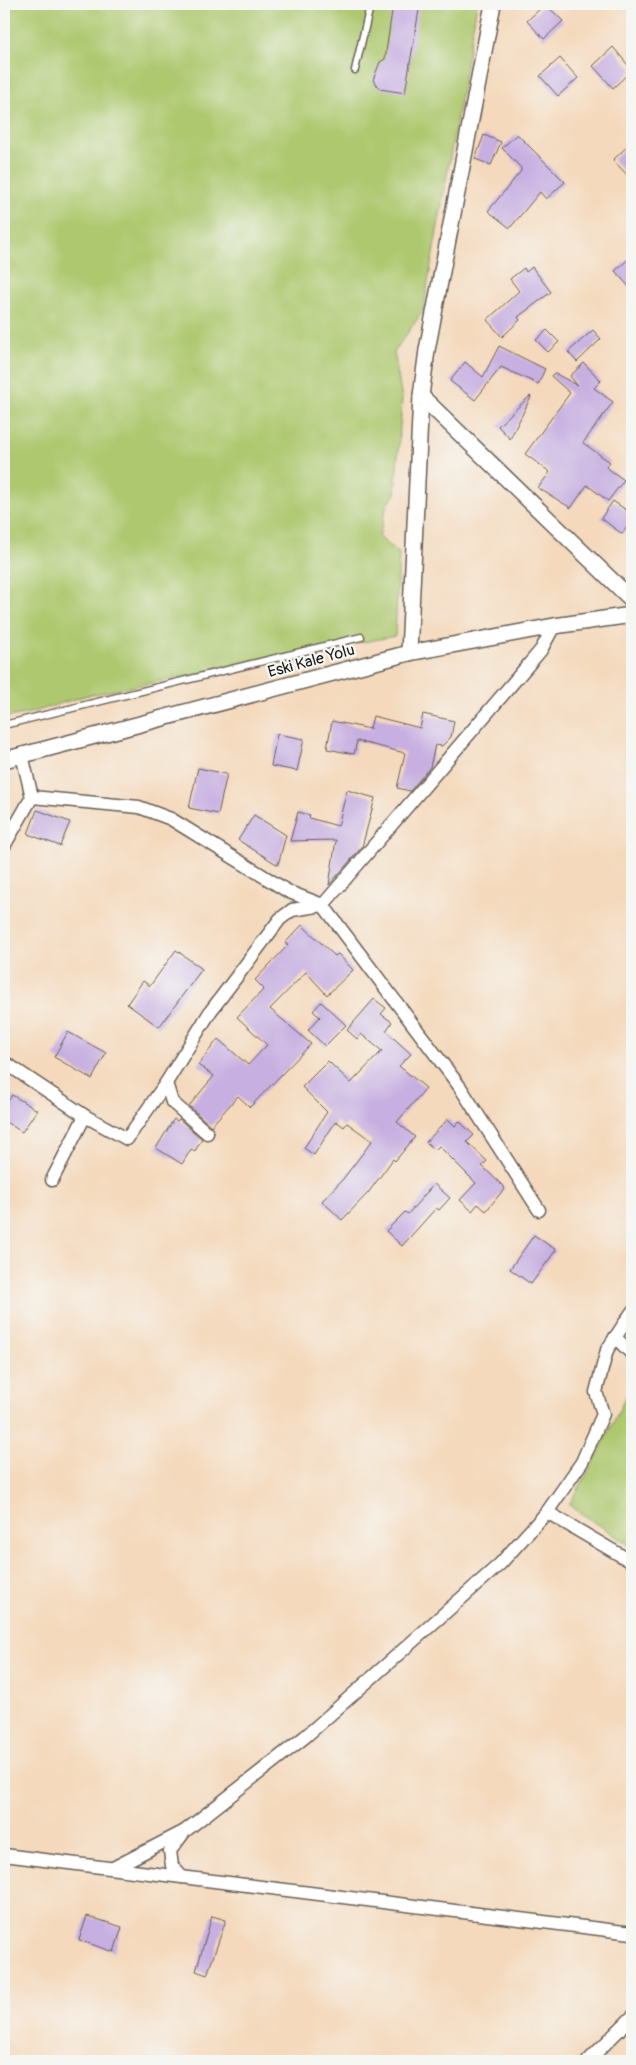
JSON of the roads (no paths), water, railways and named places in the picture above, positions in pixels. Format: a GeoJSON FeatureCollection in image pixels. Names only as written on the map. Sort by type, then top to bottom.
{"type":"FeatureCollection","features":[{"type":"Feature","properties":{"kind":"street"},"geometry":{"type":"LineString","coordinates":[[410,652],[421,396],[427,350],[493,4]]}},
{"type":"Feature","properties":{"kind":"street"},"geometry":{"type":"LineString","coordinates":[[421,396],[632,600]]}},
{"type":"Feature","properties":{"kind":"street","name":"Eski Kale Yolu"},"geometry":{"type":"LineString","coordinates":[[4,760],[410,652],[554,626],[632,615]]}},
{"type":"Feature","properties":{"kind":"street"},"geometry":{"type":"LineString","coordinates":[[4,1062],[85,1116],[127,1139],[166,1083],[210,1012],[280,919],[292,910],[323,905],[541,650],[554,626]]}},
{"type":"Feature","properties":{"kind":"street"},"geometry":{"type":"LineString","coordinates":[[4,846],[32,797],[22,755]]}},
{"type":"Feature","properties":{"kind":"street"},"geometry":{"type":"LineString","coordinates":[[32,797],[139,807],[171,819],[290,892],[323,905],[460,1087],[539,1210]]}},
{"type":"Feature","properties":{"kind":"street"},"geometry":{"type":"LineString","coordinates":[[166,1083],[172,1102],[207,1133]]}},
{"type":"Feature","properties":{"kind":"street"},"geometry":{"type":"LineString","coordinates":[[52,1180],[85,1116]]}},
{"type":"Feature","properties":{"kind":"street"},"geometry":{"type":"LineString","coordinates":[[113,1868],[185,1831],[306,1736],[500,1564],[548,1512],[582,1462],[604,1414],[596,1392],[607,1350],[632,1312]]}},
{"type":"Feature","properties":{"kind":"street"},"geometry":{"type":"LineString","coordinates":[[615,1337],[632,1354]]}},
{"type":"Feature","properties":{"kind":"street"},"geometry":{"type":"LineString","coordinates":[[548,1512],[632,1562]]}},
{"type":"Feature","properties":{"kind":"street"},"geometry":{"type":"LineString","coordinates":[[182,1877],[172,1866],[170,1851],[185,1831]]}},
{"type":"Feature","properties":{"kind":"street"},"geometry":{"type":"LineString","coordinates":[[4,1855],[632,1933]]}},
{"type":"Feature","properties":{"kind":"street"},"geometry":{"type":"LineString","coordinates":[[588,2061],[632,2017]]}},
{"type":"Feature","properties":{"kind":"lane"},"geometry":{"type":"LineString","coordinates":[[355,70],[370,6],[368,4]]}},
{"type":"Feature","properties":{"kind":"lane"},"geometry":{"type":"LineString","coordinates":[[4,725],[361,637]]}}]}
